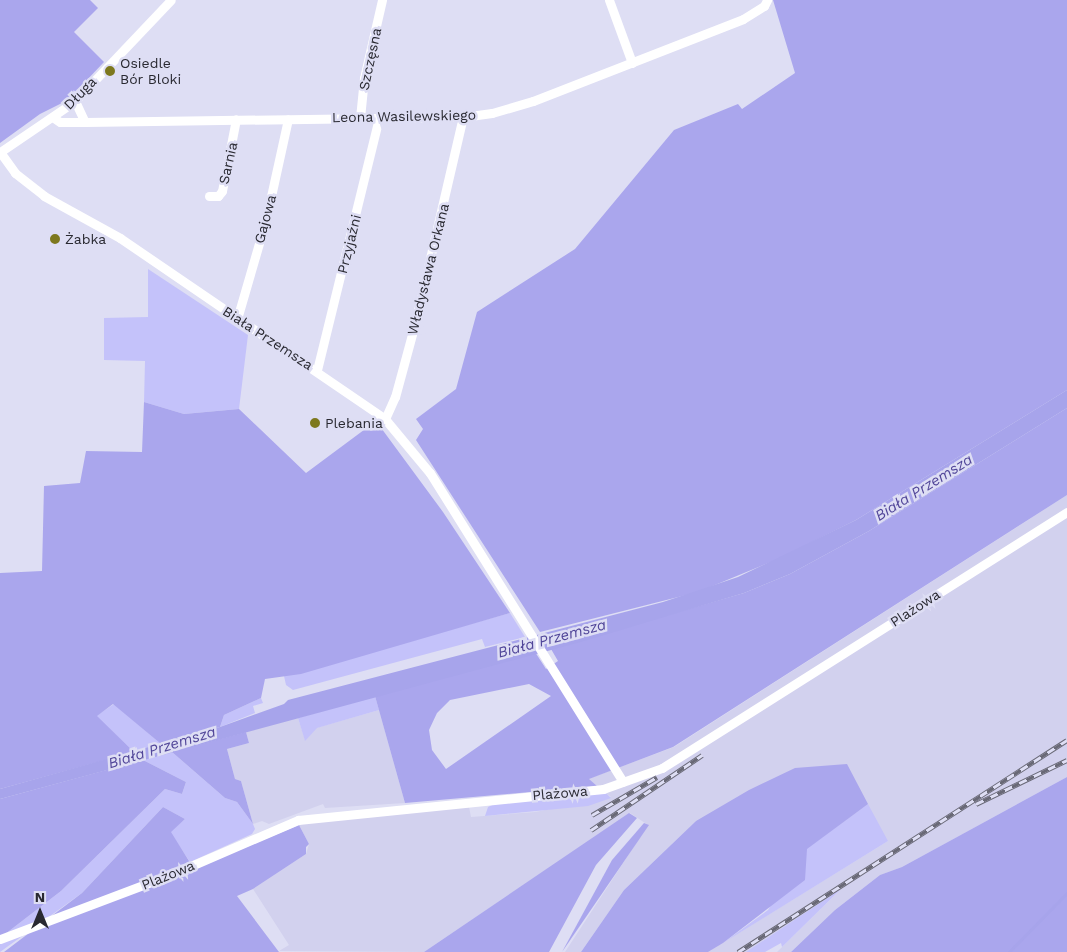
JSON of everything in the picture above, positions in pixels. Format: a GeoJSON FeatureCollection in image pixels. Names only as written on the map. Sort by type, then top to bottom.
{"type":"FeatureCollection","features":[{"type":"Feature","properties":{"kind":"street","name":"Długa"},"geometry":{"type":"LineString","coordinates":[[0,152],[54,118],[75,101],[171,0]]}},
{"type":"Feature","properties":{"kind":"street","name":"Szczęsna"},"geometry":{"type":"LineString","coordinates":[[360,118],[364,78],[382,0]]}},
{"type":"Feature","properties":{"kind":"street"},"geometry":{"type":"LineString","coordinates":[[609,0],[632,63]]}},
{"type":"Feature","properties":{"kind":"street","name":"Leona Wasilewskiego"},"geometry":{"type":"LineString","coordinates":[[54,118],[60,122],[85,122],[463,117],[511,108],[632,63],[743,19],[765,3]]}},
{"type":"Feature","properties":{"kind":"street"},"geometry":{"type":"LineString","coordinates":[[75,101],[85,122]]}},
{"type":"Feature","properties":{"kind":"street","name":"Władysława Orkana"},"geometry":{"type":"LineString","coordinates":[[385,419],[395,397],[414,327],[463,117]]}},
{"type":"Feature","properties":{"kind":"street","name":"Gajowa"},"geometry":{"type":"LineString","coordinates":[[237,319],[288,118]]}},
{"type":"Feature","properties":{"kind":"street","name":"Przyjaźni"},"geometry":{"type":"LineString","coordinates":[[317,370],[380,118]]}},
{"type":"Feature","properties":{"kind":"street","name":"Sarnia"},"geometry":{"type":"LineString","coordinates":[[209,196],[218,196],[222,191],[236,119]]}},
{"type":"Feature","properties":{"kind":"street","name":"Biała Przemsza"},"geometry":{"type":"LineString","coordinates":[[0,152],[15,172],[44,196],[120,238],[237,319],[317,370],[385,419],[430,473],[552,665],[623,782]]}},
{"type":"Feature","properties":{"kind":"street","name":"Plażowa"},"geometry":{"type":"LineString","coordinates":[[0,940],[177,872],[298,820],[602,789],[662,768],[723,732],[1067,512]]}},
{"type":"Feature","properties":{"kind":"shaded area"},"geometry":{"type":"Polygon","coordinates":[[[0,0],[90,0],[98,8],[74,32],[104,62],[68,100],[40,114],[0,143],[0,0]]]}},
{"type":"Feature","properties":{"kind":"shaded area"},"geometry":{"type":"Polygon","coordinates":[[[773,0],[1067,0],[1067,390],[856,520],[778,559],[698,592],[540,632],[416,440],[423,429],[416,419],[456,389],[477,312],[575,249],[674,130],[738,104],[742,109],[795,73],[773,0]]]}},
{"type":"Feature","properties":{"kind":"shaded area"},"geometry":{"type":"Polygon","coordinates":[[[148,269],[248,335],[239,409],[184,414],[144,402],[145,361],[104,360],[104,318],[148,317],[148,269]]]}},
{"type":"Feature","properties":{"kind":"shaded area"},"geometry":{"type":"Polygon","coordinates":[[[144,402],[184,414],[239,409],[306,473],[376,421],[443,512],[510,613],[301,674],[265,679],[261,698],[224,715],[220,727],[161,744],[113,704],[97,716],[134,752],[0,789],[0,573],[42,571],[44,486],[80,483],[86,451],[142,452],[144,402]]]}},
{"type":"Feature","properties":{"kind":"shaded area"},"geometry":{"type":"Polygon","coordinates":[[[1067,408],[1067,495],[673,747],[589,779],[597,786],[405,803],[375,696],[535,652],[546,669],[558,661],[551,649],[744,593],[790,574],[869,531],[1067,408]],[[529,684],[450,700],[437,713],[429,730],[432,750],[446,769],[551,696],[529,684]]]}},
{"type":"Feature","properties":{"kind":"shaded area"},"geometry":{"type":"Polygon","coordinates":[[[1067,495],[1067,777],[902,867],[880,875],[835,910],[791,952],[777,952],[838,892],[746,952],[708,952],[888,841],[696,821],[624,890],[581,952],[565,952],[648,825],[630,813],[424,952],[279,951],[289,945],[253,889],[306,854],[309,844],[299,825],[325,819],[469,807],[471,817],[535,812],[611,797],[588,779],[674,747],[1067,495]]]}},
{"type":"Feature","properties":{"kind":"shaded area"},"geometry":{"type":"Polygon","coordinates":[[[510,613],[525,637],[485,647],[482,639],[293,690],[286,685],[284,676],[510,613]]]}},
{"type":"Feature","properties":{"kind":"shaded area"},"geometry":{"type":"Polygon","coordinates":[[[375,696],[379,710],[317,728],[305,741],[298,718],[375,696]]]}},
{"type":"Feature","properties":{"kind":"shaded area"},"geometry":{"type":"Polygon","coordinates":[[[261,698],[263,703],[253,706],[255,713],[220,727],[224,715],[261,698]]]}},
{"type":"Feature","properties":{"kind":"shaded area"},"geometry":{"type":"Polygon","coordinates":[[[114,704],[161,744],[134,752],[96,716],[114,704]]]}},
{"type":"Feature","properties":{"kind":"shaded area"},"geometry":{"type":"Polygon","coordinates":[[[379,710],[405,803],[325,808],[323,804],[269,824],[262,821],[253,824],[241,781],[235,779],[227,749],[249,743],[246,732],[292,719],[298,718],[305,740],[316,728],[379,710]]]}},
{"type":"Feature","properties":{"kind":"shaded area"},"geometry":{"type":"Polygon","coordinates":[[[246,732],[249,743],[227,749],[235,779],[241,781],[253,824],[237,802],[225,798],[172,752],[246,732]]]}},
{"type":"Feature","properties":{"kind":"shaded area"},"geometry":{"type":"Polygon","coordinates":[[[172,752],[225,798],[237,802],[253,824],[255,829],[252,834],[190,862],[170,832],[185,819],[163,807],[82,893],[0,952],[0,938],[61,891],[165,789],[182,794],[186,782],[143,760],[172,752]]]}},
{"type":"Feature","properties":{"kind":"shaded area"},"geometry":{"type":"Polygon","coordinates":[[[143,760],[186,782],[182,794],[165,789],[61,891],[0,938],[0,799],[143,760]]]}},
{"type":"Feature","properties":{"kind":"shaded area"},"geometry":{"type":"Polygon","coordinates":[[[847,764],[868,804],[807,849],[805,880],[723,943],[708,952],[581,952],[624,890],[696,821],[749,790],[795,768],[847,764]]]}},
{"type":"Feature","properties":{"kind":"shaded area"},"geometry":{"type":"Polygon","coordinates":[[[1067,777],[1067,952],[791,952],[835,910],[880,875],[902,867],[1067,777]]]}},
{"type":"Feature","properties":{"kind":"shaded area"},"geometry":{"type":"Polygon","coordinates":[[[605,792],[611,798],[588,806],[485,816],[488,807],[496,803],[605,792]]]}},
{"type":"Feature","properties":{"kind":"shaded area"},"geometry":{"type":"Polygon","coordinates":[[[868,804],[888,841],[723,943],[768,910],[806,849],[868,804]]]}},
{"type":"Feature","properties":{"kind":"shaded area"},"geometry":{"type":"Polygon","coordinates":[[[163,807],[185,819],[171,832],[194,869],[299,825],[309,844],[306,847],[306,854],[253,889],[237,896],[279,952],[4,952],[82,893],[163,807]]]}},
{"type":"Feature","properties":{"kind":"shaded area"},"geometry":{"type":"Polygon","coordinates":[[[629,813],[637,818],[596,865],[549,952],[424,952],[629,813]]]}},
{"type":"Feature","properties":{"kind":"shaded area"},"geometry":{"type":"Polygon","coordinates":[[[644,823],[649,825],[562,952],[612,860],[644,823]]]}},
{"type":"Feature","properties":{"kind":"shaded area"},"geometry":{"type":"Polygon","coordinates":[[[841,889],[782,947],[781,943],[765,952],[746,952],[841,889]]]}},
{"type":"Feature","properties":{"kind":"water"},"geometry":{"type":"Polygon","coordinates":[[[1067,390],[1067,408],[869,531],[790,574],[744,593],[588,640],[0,799],[0,789],[220,727],[284,704],[288,700],[663,602],[738,577],[856,520],[1067,390]]]}},
{"type":"Feature","properties":{"kind":"waterway"},"geometry":{"type":"LineString","coordinates":[[1009,952],[1067,893]]}},
{"type":"Feature","properties":{"kind":"railway"},"geometry":{"type":"LineString","coordinates":[[738,952],[1067,740]]}},
{"type":"Feature","properties":{"kind":"railway"},"geometry":{"type":"LineString","coordinates":[[591,830],[702,755]]}},
{"type":"Feature","properties":{"kind":"railway"},"geometry":{"type":"LineString","coordinates":[[976,804],[1067,760]]}},
{"type":"Feature","properties":{"kind":"railway"},"geometry":{"type":"LineString","coordinates":[[592,815],[657,777]]}},
{"type":"Feature","properties":{"kind":"place","name":"Osiedle Bór Bloki"},"geometry":{"type":"Point","coordinates":[110,71]}},
{"type":"Feature","properties":{"kind":"place","name":"Żabka"},"geometry":{"type":"Point","coordinates":[55,239]}},
{"type":"Feature","properties":{"kind":"place","name":"Plebania"},"geometry":{"type":"Point","coordinates":[315,423]}}]}
